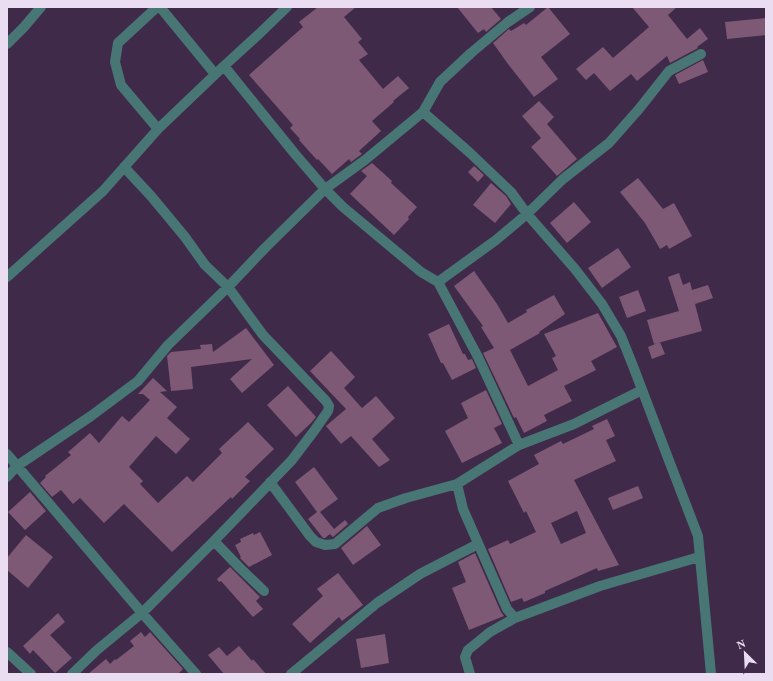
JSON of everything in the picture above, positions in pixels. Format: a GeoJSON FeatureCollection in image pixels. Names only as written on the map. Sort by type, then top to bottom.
{"type":"FeatureCollection","features":[{"type":"Feature","properties":{"kind":"street"},"geometry":{"type":"LineString","coordinates":[[7,44],[24,27],[40,7]]}},
{"type":"Feature","properties":{"kind":"street"},"geometry":{"type":"LineString","coordinates":[[158,130],[121,85],[115,62],[118,43],[159,7],[215,74]]}},
{"type":"Feature","properties":{"kind":"street"},"geometry":{"type":"LineString","coordinates":[[7,277],[103,190],[158,130],[215,74],[288,7]]}},
{"type":"Feature","properties":{"kind":"street"},"geometry":{"type":"LineString","coordinates":[[7,477],[17,466],[91,416],[138,381],[168,345],[325,189],[365,160],[423,112],[440,82],[471,52],[503,26],[530,7]]}},
{"type":"Feature","properties":{"kind":"street"},"geometry":{"type":"LineString","coordinates":[[438,282],[496,240],[527,214],[563,179],[609,143],[639,109],[669,71],[701,54]]}},
{"type":"Feature","properties":{"kind":"street"},"geometry":{"type":"LineString","coordinates":[[224,66],[325,189],[343,207],[421,272],[438,282],[478,357],[519,445]]}},
{"type":"Feature","properties":{"kind":"street"},"geometry":{"type":"LineString","coordinates":[[423,112],[469,152],[511,192],[527,214],[575,269],[602,304],[621,336],[698,536],[711,674]]}},
{"type":"Feature","properties":{"kind":"street"},"geometry":{"type":"LineString","coordinates":[[72,674],[97,650],[142,613],[292,460],[328,411],[329,406],[263,334],[228,287],[205,265],[151,196],[124,167]]}},
{"type":"Feature","properties":{"kind":"street"},"geometry":{"type":"LineString","coordinates":[[270,482],[316,542],[325,545],[335,544],[378,508],[406,498],[457,484],[519,445],[574,424],[642,390]]}},
{"type":"Feature","properties":{"kind":"street"},"geometry":{"type":"LineString","coordinates":[[7,454],[142,613],[196,674]]}},
{"type":"Feature","properties":{"kind":"street"},"geometry":{"type":"LineString","coordinates":[[457,484],[463,509],[478,544],[507,610],[515,618]]}},
{"type":"Feature","properties":{"kind":"street"},"geometry":{"type":"LineString","coordinates":[[214,541],[264,590]]}},
{"type":"Feature","properties":{"kind":"street"},"geometry":{"type":"LineString","coordinates":[[291,674],[383,599],[420,574],[478,544]]}},
{"type":"Feature","properties":{"kind":"street"},"geometry":{"type":"LineString","coordinates":[[470,674],[465,657],[468,650],[490,632],[515,618],[600,586],[700,557]]}},
{"type":"Feature","properties":{"kind":"street"},"geometry":{"type":"LineString","coordinates":[[7,652],[31,674]]}},
{"type":"Feature","properties":{"kind":"building"},"geometry":{"type":"Polygon","coordinates":[[[318,7],[356,7],[344,17],[362,39],[358,42],[368,54],[359,60],[383,89],[398,76],[409,88],[372,121],[381,131],[359,151],[362,154],[351,162],[349,159],[332,174],[299,140],[300,139],[290,128],[293,125],[249,75],[303,27],[299,22],[318,7]]]}},
{"type":"Feature","properties":{"kind":"building"},"geometry":{"type":"Polygon","coordinates":[[[457,7],[491,7],[501,19],[486,32],[484,29],[478,33],[457,7]]]}},
{"type":"Feature","properties":{"kind":"building"},"geometry":{"type":"Polygon","coordinates":[[[548,7],[570,34],[541,57],[558,79],[534,97],[493,43],[509,29],[511,31],[524,23],[526,25],[548,7]]]}},
{"type":"Feature","properties":{"kind":"building"},"geometry":{"type":"Polygon","coordinates":[[[632,7],[677,7],[668,15],[687,39],[700,28],[708,39],[697,47],[698,48],[670,63],[667,56],[637,81],[631,74],[610,91],[594,73],[586,80],[576,69],[603,47],[613,58],[649,27],[632,7]]]}},
{"type":"Feature","properties":{"kind":"building"},"geometry":{"type":"Polygon","coordinates":[[[766,18],[766,35],[727,39],[725,22],[766,18]]]}},
{"type":"Feature","properties":{"kind":"building"},"geometry":{"type":"Polygon","coordinates":[[[703,60],[708,72],[679,84],[675,75],[703,60]]]}},
{"type":"Feature","properties":{"kind":"building"},"geometry":{"type":"Polygon","coordinates":[[[539,101],[554,117],[547,124],[577,159],[557,176],[531,147],[541,138],[522,116],[539,101]]]}},
{"type":"Feature","properties":{"kind":"building"},"geometry":{"type":"Polygon","coordinates":[[[372,163],[417,207],[408,217],[409,219],[394,235],[350,194],[367,176],[361,171],[372,163]]]}},
{"type":"Feature","properties":{"kind":"building"},"geometry":{"type":"Polygon","coordinates":[[[474,166],[484,175],[478,182],[468,172],[474,166]]]}},
{"type":"Feature","properties":{"kind":"building"},"geometry":{"type":"Polygon","coordinates":[[[638,178],[663,209],[674,203],[692,236],[669,249],[667,245],[660,249],[645,223],[620,192],[638,178]]]}},
{"type":"Feature","properties":{"kind":"building"},"geometry":{"type":"Polygon","coordinates":[[[491,183],[506,196],[511,204],[495,223],[473,205],[491,183]]]}},
{"type":"Feature","properties":{"kind":"building"},"geometry":{"type":"Polygon","coordinates":[[[574,202],[591,222],[567,243],[550,223],[574,202]]]}},
{"type":"Feature","properties":{"kind":"building"},"geometry":{"type":"Polygon","coordinates":[[[618,248],[631,267],[602,288],[588,268],[618,248]]]}},
{"type":"Feature","properties":{"kind":"building"},"geometry":{"type":"Polygon","coordinates":[[[474,271],[508,323],[527,312],[526,310],[554,295],[565,314],[539,332],[540,333],[510,350],[528,386],[558,370],[552,358],[556,356],[544,334],[598,313],[617,347],[591,361],[596,370],[564,386],[572,401],[544,415],[547,421],[524,433],[516,417],[514,418],[483,353],[494,348],[481,327],[483,326],[454,286],[474,271]]]}},
{"type":"Feature","properties":{"kind":"building"},"geometry":{"type":"Polygon","coordinates":[[[679,273],[683,285],[690,282],[692,290],[708,285],[713,298],[695,304],[702,331],[654,344],[647,320],[679,311],[668,277],[679,273]]]}},
{"type":"Feature","properties":{"kind":"building"},"geometry":{"type":"Polygon","coordinates":[[[638,290],[646,311],[627,318],[619,297],[638,290]]]}},
{"type":"Feature","properties":{"kind":"building"},"geometry":{"type":"Polygon","coordinates":[[[449,324],[463,354],[465,354],[468,360],[472,359],[476,368],[452,380],[443,363],[441,363],[428,334],[449,324]]]}},
{"type":"Feature","properties":{"kind":"building"},"geometry":{"type":"Polygon","coordinates":[[[246,328],[274,365],[242,393],[230,379],[252,359],[191,367],[193,389],[171,391],[167,356],[171,352],[201,349],[200,345],[212,344],[213,352],[246,328]]]}},
{"type":"Feature","properties":{"kind":"building"},"geometry":{"type":"Polygon","coordinates":[[[660,342],[665,354],[652,359],[648,347],[660,342]]]}},
{"type":"Feature","properties":{"kind":"building"},"geometry":{"type":"Polygon","coordinates":[[[331,351],[355,377],[344,388],[362,408],[376,396],[395,418],[372,439],[390,460],[379,467],[351,436],[341,444],[326,426],[346,409],[310,371],[331,351]]]}},
{"type":"Feature","properties":{"kind":"building"},"geometry":{"type":"Polygon","coordinates":[[[153,378],[167,391],[160,392],[177,407],[167,418],[190,439],[176,454],[156,436],[129,467],[143,481],[140,484],[158,503],[187,476],[193,482],[222,453],[219,449],[248,422],[274,449],[245,477],[250,481],[172,552],[124,504],[104,523],[80,498],[73,504],[61,490],[52,497],[40,483],[46,477],[45,476],[71,455],[68,452],[90,433],[99,443],[122,416],[129,422],[150,400],[143,394],[138,394],[153,378]]]}},
{"type":"Feature","properties":{"kind":"building"},"geometry":{"type":"Polygon","coordinates":[[[288,386],[316,417],[296,437],[267,405],[288,386]]]}},
{"type":"Feature","properties":{"kind":"building"},"geometry":{"type":"Polygon","coordinates":[[[486,390],[502,424],[494,428],[502,443],[462,463],[445,431],[468,418],[461,403],[486,390]]]}},
{"type":"Feature","properties":{"kind":"building"},"geometry":{"type":"Polygon","coordinates":[[[607,419],[615,436],[606,440],[616,461],[574,480],[619,565],[598,571],[597,568],[524,602],[522,598],[511,602],[488,549],[508,540],[510,544],[536,532],[526,511],[524,513],[508,481],[539,464],[534,455],[561,441],[563,444],[594,429],[592,426],[607,419]],[[577,511],[551,523],[561,544],[586,533],[577,511]]]}},
{"type":"Feature","properties":{"kind":"building"},"geometry":{"type":"Polygon","coordinates":[[[314,467],[338,499],[320,512],[334,529],[345,520],[348,524],[333,537],[330,534],[323,538],[308,519],[317,512],[295,482],[314,467]]]}},
{"type":"Feature","properties":{"kind":"building"},"geometry":{"type":"Polygon","coordinates":[[[638,486],[643,498],[613,510],[608,498],[638,486]]]}},
{"type":"Feature","properties":{"kind":"building"},"geometry":{"type":"Polygon","coordinates":[[[30,492],[46,511],[25,530],[8,512],[30,492]]]}},
{"type":"Feature","properties":{"kind":"building"},"geometry":{"type":"Polygon","coordinates":[[[367,526],[381,545],[353,565],[341,548],[367,526]]]}},
{"type":"Feature","properties":{"kind":"building"},"geometry":{"type":"Polygon","coordinates":[[[260,532],[272,555],[249,567],[240,558],[241,557],[235,545],[241,542],[240,539],[253,533],[254,535],[260,532]]]}},
{"type":"Feature","properties":{"kind":"building"},"geometry":{"type":"Polygon","coordinates":[[[26,535],[53,557],[28,588],[7,570],[7,558],[26,535]]]}},
{"type":"Feature","properties":{"kind":"building"},"geometry":{"type":"Polygon","coordinates":[[[475,553],[504,616],[469,630],[452,588],[466,582],[458,562],[475,553]]]}},
{"type":"Feature","properties":{"kind":"building"},"geometry":{"type":"Polygon","coordinates":[[[230,567],[260,597],[256,601],[263,609],[253,617],[221,581],[219,582],[217,579],[230,567]]]}},
{"type":"Feature","properties":{"kind":"building"},"geometry":{"type":"Polygon","coordinates":[[[338,573],[363,605],[342,621],[339,617],[310,643],[292,624],[323,596],[317,589],[338,573]]]}},
{"type":"Feature","properties":{"kind":"building"},"geometry":{"type":"Polygon","coordinates":[[[58,613],[65,622],[50,635],[72,658],[55,673],[33,650],[30,654],[23,646],[58,613]]]}},
{"type":"Feature","properties":{"kind":"building"},"geometry":{"type":"Polygon","coordinates":[[[141,632],[145,637],[150,632],[183,669],[178,674],[88,674],[106,659],[110,664],[134,646],[130,641],[141,632]]]}},
{"type":"Feature","properties":{"kind":"building"},"geometry":{"type":"Polygon","coordinates":[[[385,634],[389,663],[361,668],[356,639],[385,634]]]}},
{"type":"Feature","properties":{"kind":"building"},"geometry":{"type":"Polygon","coordinates":[[[239,646],[266,674],[224,674],[208,655],[219,647],[227,656],[239,646]]]}}]}
